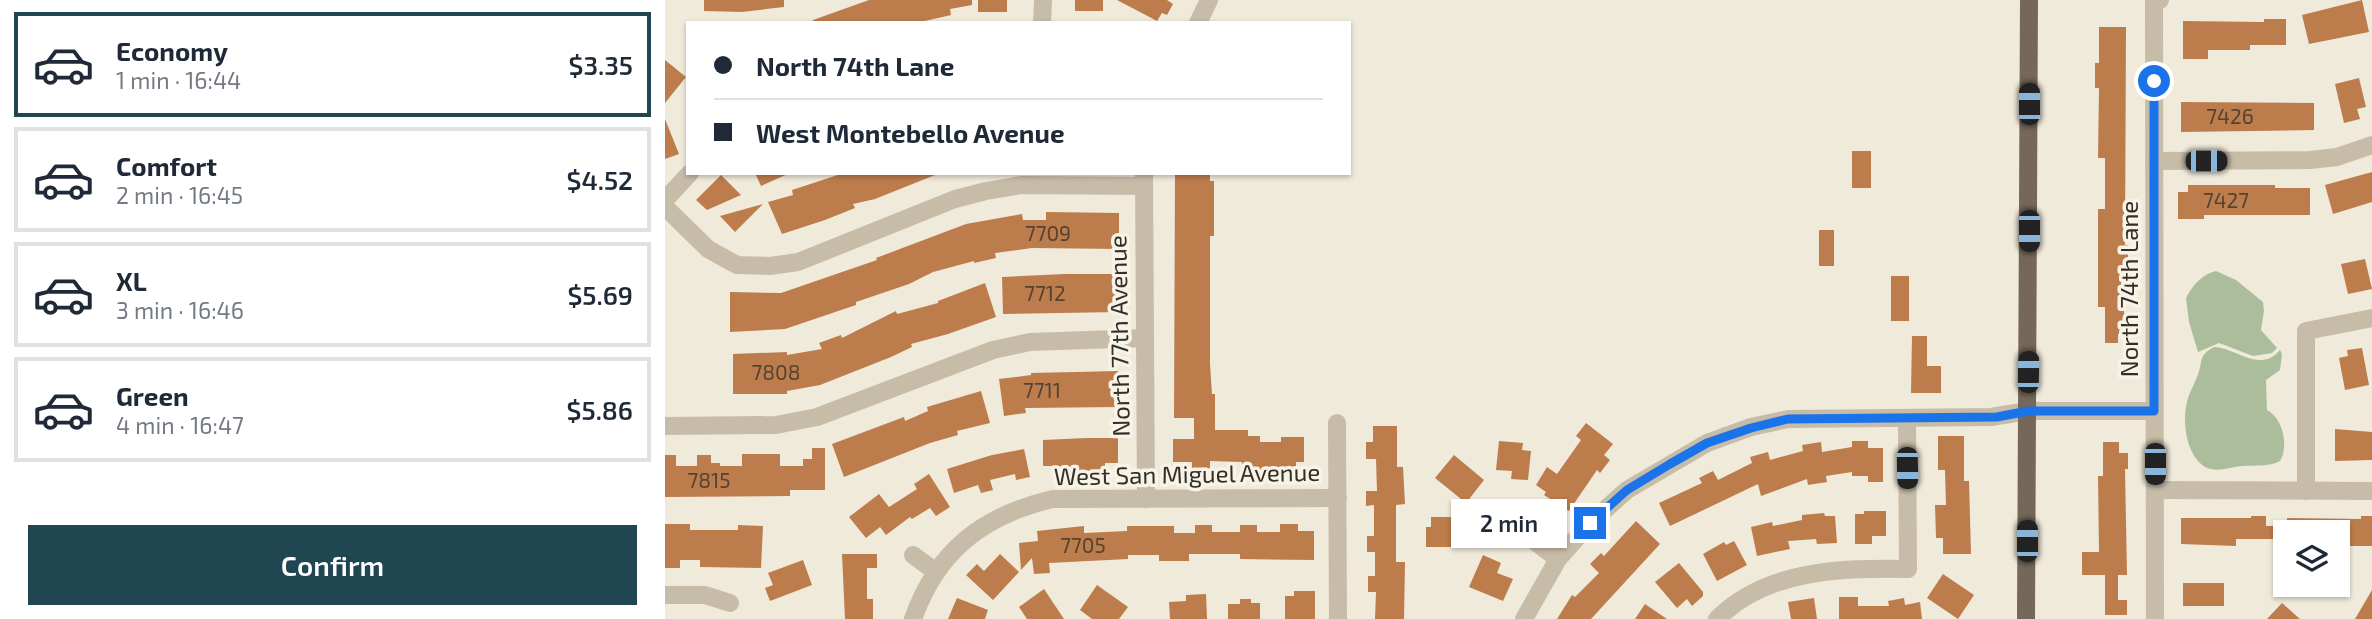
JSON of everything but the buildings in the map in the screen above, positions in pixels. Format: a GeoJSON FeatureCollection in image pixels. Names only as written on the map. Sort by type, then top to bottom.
{"type":"FeatureCollection","features":[{"type":"Feature","properties":{"kind":"main road"},"geometry":{"type":"LineString","coordinates":[[2026,619],[2029,0]]}},
{"type":"Feature","properties":{"kind":"street"},"geometry":{"type":"LineString","coordinates":[[1042,21],[1043,0]]}},
{"type":"Feature","properties":{"kind":"street"},"geometry":{"type":"LineString","coordinates":[[1199,21],[1209,0]]}},
{"type":"Feature","properties":{"kind":"street","name":"North 74th Lane"},"geometry":{"type":"LineString","coordinates":[[2155,619],[2154,161],[2157,1]]}},
{"type":"Feature","properties":{"kind":"street"},"geometry":{"type":"LineString","coordinates":[[2154,161],[2310,160],[2337,158],[2372,145]]}},
{"type":"Feature","properties":{"kind":"street"},"geometry":{"type":"LineString","coordinates":[[665,200],[688,175]]}},
{"type":"Feature","properties":{"kind":"street"},"geometry":{"type":"LineString","coordinates":[[665,207],[708,249],[737,265],[770,266],[798,262],[955,199],[986,191],[1021,185],[1143,179]]}},
{"type":"Feature","properties":{"kind":"street","name":"North 77th Avenue"},"geometry":{"type":"LineString","coordinates":[[1143,179],[1146,499]]}},
{"type":"Feature","properties":{"kind":"street"},"geometry":{"type":"LineString","coordinates":[[2306,491],[2306,331],[2372,318]]}},
{"type":"Feature","properties":{"kind":"street"},"geometry":{"type":"LineString","coordinates":[[665,426],[776,425],[817,417],[993,350],[1030,342],[1145,338]]}},
{"type":"Feature","properties":{"kind":"street"},"geometry":{"type":"LineString","coordinates":[[1524,619],[1558,559],[1590,523],[1627,490],[1707,443],[1751,428],[1788,419],[1997,417],[2028,411],[2154,411]]}},
{"type":"Feature","properties":{"kind":"street"},"geometry":{"type":"LineString","coordinates":[[1723,616],[1759,589],[1792,578],[1849,568],[1909,569],[1907,418]]}},
{"type":"Feature","properties":{"kind":"street"},"geometry":{"type":"LineString","coordinates":[[1337,424],[1338,619]]}},
{"type":"Feature","properties":{"kind":"street"},"geometry":{"type":"LineString","coordinates":[[2155,491],[2372,491]]}},
{"type":"Feature","properties":{"kind":"street","name":"West San Miguel Avenue"},"geometry":{"type":"LineString","coordinates":[[913,619],[922,593],[954,548],[1002,514],[1025,505],[1053,499],[1338,498]]}},
{"type":"Feature","properties":{"kind":"street"},"geometry":{"type":"LineString","coordinates":[[1504,518],[1558,559]]}},
{"type":"Feature","properties":{"kind":"street"},"geometry":{"type":"LineString","coordinates":[[913,555],[936,572]]}},
{"type":"Feature","properties":{"kind":"street"},"geometry":{"type":"LineString","coordinates":[[665,595],[705,595],[730,603]]}},
{"type":"Feature","properties":{"kind":"green space"},"geometry":{"type":"Polygon","coordinates":[[[2216,271],[2236,280],[2263,302],[2261,330],[2277,348],[2272,353],[2253,356],[2219,343],[2198,352],[2189,322],[2186,298],[2198,281],[2216,271]]]}},
{"type":"Feature","properties":{"kind":"green space"},"geometry":{"type":"Polygon","coordinates":[[[2214,347],[2256,360],[2272,357],[2280,350],[2280,370],[2266,380],[2267,410],[2277,419],[2283,433],[2284,448],[2280,461],[2214,470],[2205,467],[2193,455],[2185,428],[2187,402],[2203,356],[2214,347]]]}},
{"type":"Feature","properties":{"kind":"route"},"geometry":{"type":"LineString","coordinates":[[1590,523],[1627,490],[1707,443],[1788,419],[1997,417],[2028,411],[2154,411],[2154,81]]}}]}
